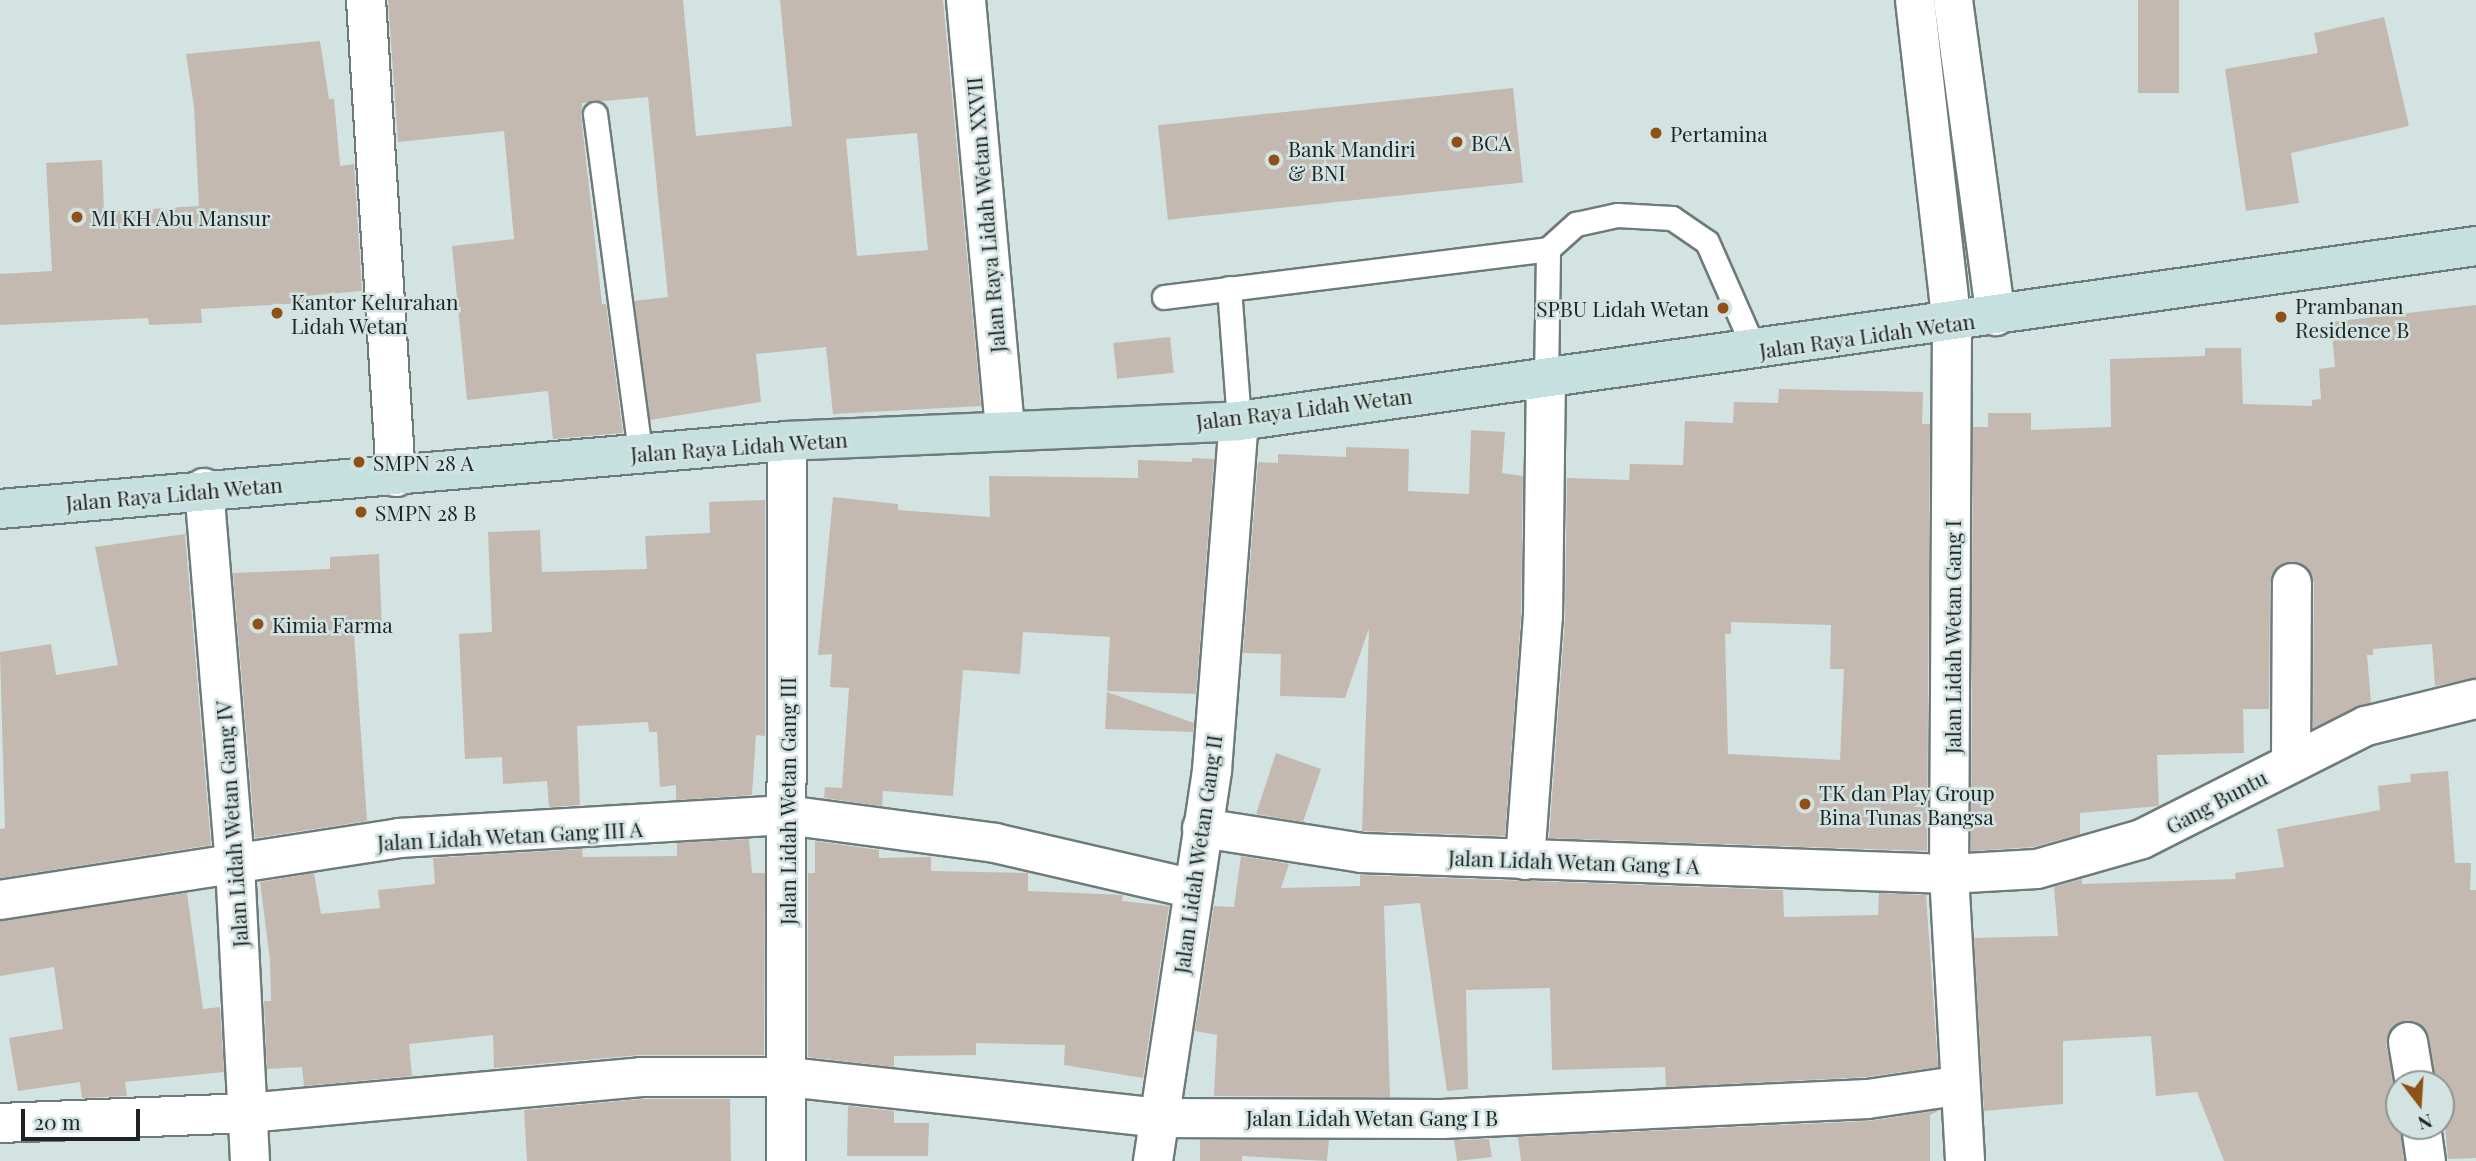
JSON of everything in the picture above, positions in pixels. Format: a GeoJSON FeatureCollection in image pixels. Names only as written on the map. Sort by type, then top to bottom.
{"type":"FeatureCollection","features":[{"type":"Feature","properties":{"kind":"main road","name":"Jalan Raya Lidah Wetan"},"geometry":{"type":"LineString","coordinates":[[0,509],[205,488],[396,477],[787,441],[1005,429],[1239,421],[1755,351],[2476,246]]}},
{"type":"Feature","properties":{"kind":"street"},"geometry":{"type":"LineString","coordinates":[[366,0],[396,477]]}},
{"type":"Feature","properties":{"kind":"street","name":"Jalan Raya Lidah Wetan XXVII"},"geometry":{"type":"LineString","coordinates":[[966,0],[1005,429]]}},
{"type":"Feature","properties":{"kind":"street","name":"Jalan Lidah Wetan Gang I"},"geometry":{"type":"LineString","coordinates":[[1915,0],[1952,323],[1949,874],[1956,1086],[1965,1161]]}},
{"type":"Feature","properties":{"kind":"street"},"geometry":{"type":"LineString","coordinates":[[1953,0],[1996,316]]}},
{"type":"Feature","properties":{"kind":"street"},"geometry":{"type":"LineString","coordinates":[[1525,860],[1543,617],[1546,380]]}},
{"type":"Feature","properties":{"kind":"street","name":"Jalan Lidah Wetan Gang II"},"geometry":{"type":"LineString","coordinates":[[1153,1161],[1157,1118],[1212,770],[1239,421]]}},
{"type":"Feature","properties":{"kind":"street","name":"Jalan Lidah Wetan Gang III"},"geometry":{"type":"LineString","coordinates":[[786,1161],[787,441]]}},
{"type":"Feature","properties":{"kind":"street","name":"Jalan Lidah Wetan Gang IV"},"geometry":{"type":"LineString","coordinates":[[205,488],[236,865],[250,1161]]}},
{"type":"Feature","properties":{"kind":"street"},"geometry":{"type":"LineString","coordinates":[[2291,763],[2292,583]]}},
{"type":"Feature","properties":{"kind":"street","name":"Gang Buntu"},"geometry":{"type":"LineString","coordinates":[[1949,874],[2037,869],[2090,856],[2208,810],[2291,763],[2366,726],[2476,699]]}},
{"type":"Feature","properties":{"kind":"street","name":"Jalan Lidah Wetan Gang III A"},"geometry":{"type":"LineString","coordinates":[[0,901],[399,838],[786,815],[995,843],[1194,889]]}},
{"type":"Feature","properties":{"kind":"street","name":"Jalan Lidah Wetan Gang I A"},"geometry":{"type":"LineString","coordinates":[[1202,828],[1361,853],[1949,874]]}},
{"type":"Feature","properties":{"kind":"street"},"geometry":{"type":"LineString","coordinates":[[2408,1042],[2413,1070]]}},
{"type":"Feature","properties":{"kind":"street","name":"Jalan Lidah Wetan Gang I B"},"geometry":{"type":"LineString","coordinates":[[0,1123],[247,1113],[642,1077],[788,1077],[1157,1118],[1442,1119],[1868,1099],[1956,1086]]}},
{"type":"Feature","properties":{"kind":"street"},"geometry":{"type":"LineString","coordinates":[[2423,1140],[2426,1161]]}},
{"type":"Feature","properties":{"kind":"lane"},"geometry":{"type":"LineString","coordinates":[[595,114],[640,453]]}},
{"type":"Feature","properties":{"kind":"lane"},"geometry":{"type":"LineString","coordinates":[[1164,297],[1548,249],[1576,224],[1617,215],[1672,218],[1707,242],[1755,351]]}},
{"type":"Feature","properties":{"kind":"lane"},"geometry":{"type":"LineString","coordinates":[[1546,380],[1548,249]]}},
{"type":"Feature","properties":{"kind":"lane"},"geometry":{"type":"LineString","coordinates":[[1230,289],[1239,421]]}},
{"type":"Feature","properties":{"kind":"building"},"geometry":{"type":"Polygon","coordinates":[[[388,0],[683,0],[696,136],[792,126],[780,0],[943,0],[981,406],[833,414],[826,347],[756,354],[761,402],[650,420],[634,301],[668,297],[648,97],[582,103],[581,115],[602,304],[606,304],[623,433],[553,439],[548,391],[467,400],[452,246],[514,239],[504,131],[398,142],[388,0]],[[917,133],[846,139],[857,256],[928,250],[917,133]]]}},
{"type":"Feature","properties":{"kind":"building"},"geometry":{"type":"Polygon","coordinates":[[[2138,0],[2179,0],[2179,93],[2138,93],[2138,0]]]}},
{"type":"Feature","properties":{"kind":"building"},"geometry":{"type":"Polygon","coordinates":[[[2384,17],[2409,126],[2291,153],[2299,203],[2246,211],[2225,69],[2318,53],[2314,33],[2384,17]]]}},
{"type":"Feature","properties":{"kind":"building"},"geometry":{"type":"Polygon","coordinates":[[[320,41],[329,99],[334,99],[340,166],[354,164],[362,291],[305,296],[305,303],[201,309],[202,323],[149,325],[148,318],[0,325],[0,274],[52,271],[46,163],[102,160],[104,212],[199,206],[194,107],[186,54],[320,41]]]}},
{"type":"Feature","properties":{"kind":"building"},"geometry":{"type":"Polygon","coordinates":[[[1513,88],[1523,182],[1168,220],[1158,125],[1513,88]]]}},
{"type":"Feature","properties":{"kind":"building"},"geometry":{"type":"Polygon","coordinates":[[[2476,305],[2476,678],[2435,686],[2432,644],[2373,649],[2373,655],[2367,655],[2371,702],[2313,728],[2314,582],[2304,565],[2282,564],[2270,583],[2269,709],[2243,709],[2244,753],[2157,755],[2159,806],[2080,813],[2080,834],[2033,847],[1971,851],[1973,427],[1988,427],[1988,413],[2031,413],[2031,430],[2111,427],[2110,359],[2205,356],[2205,348],[2241,348],[2243,404],[2312,406],[2312,400],[2321,399],[2319,369],[2335,367],[2331,322],[2476,305]]]}},
{"type":"Feature","properties":{"kind":"building"},"geometry":{"type":"Polygon","coordinates":[[[1170,337],[1174,373],[1117,379],[1113,343],[1170,337]]]}},
{"type":"Feature","properties":{"kind":"building"},"geometry":{"type":"Polygon","coordinates":[[[1779,389],[1923,392],[1922,424],[1930,424],[1927,851],[1549,838],[1565,619],[1567,478],[1629,480],[1630,464],[1683,465],[1685,421],[1733,423],[1734,402],[1778,403],[1779,389]],[[1731,622],[1731,634],[1725,634],[1728,754],[1840,760],[1844,669],[1830,669],[1831,625],[1731,622]]]}},
{"type":"Feature","properties":{"kind":"building"},"geometry":{"type":"Polygon","coordinates":[[[1471,430],[1505,432],[1502,473],[1523,476],[1521,616],[1505,836],[1362,831],[1369,628],[1345,698],[1280,696],[1281,654],[1243,653],[1258,462],[1278,463],[1278,454],[1346,457],[1346,447],[1409,449],[1408,491],[1469,494],[1471,430]]]}},
{"type":"Feature","properties":{"kind":"building"},"geometry":{"type":"Polygon","coordinates":[[[1192,458],[1214,459],[1196,694],[1107,691],[1110,637],[1023,632],[1020,674],[963,670],[953,796],[883,791],[882,806],[824,798],[825,787],[842,788],[849,688],[830,687],[832,654],[818,655],[833,497],[898,504],[898,510],[990,517],[989,476],[1138,478],[1138,460],[1192,462],[1192,458]]]}},
{"type":"Feature","properties":{"kind":"building"},"geometry":{"type":"Polygon","coordinates":[[[765,500],[765,736],[756,735],[752,795],[676,800],[676,785],[660,787],[657,732],[649,732],[648,722],[577,726],[580,805],[549,807],[547,781],[503,784],[502,757],[465,759],[459,634],[492,632],[488,532],[540,530],[542,572],[647,569],[645,536],[710,533],[709,502],[765,500]]]}},
{"type":"Feature","properties":{"kind":"building"},"geometry":{"type":"Polygon","coordinates":[[[185,534],[211,845],[0,878],[0,829],[5,828],[0,652],[51,644],[56,675],[118,665],[95,547],[185,534]]]}},
{"type":"Feature","properties":{"kind":"building"},"geometry":{"type":"Polygon","coordinates":[[[379,554],[382,632],[354,634],[367,821],[255,838],[233,573],[330,569],[330,557],[379,554]]]}},
{"type":"Feature","properties":{"kind":"building"},"geometry":{"type":"Polygon","coordinates":[[[1107,692],[1194,723],[1193,732],[1105,729],[1107,692]]]}},
{"type":"Feature","properties":{"kind":"building"},"geometry":{"type":"Polygon","coordinates":[[[1276,753],[1321,769],[1303,822],[1256,814],[1276,753]]]}},
{"type":"Feature","properties":{"kind":"building"},"geometry":{"type":"Polygon","coordinates":[[[2448,771],[2455,863],[2471,863],[2470,890],[2476,890],[2476,1158],[2448,1159],[2446,1140],[2455,1140],[2455,1070],[2434,1070],[2429,1038],[2415,1021],[2394,1026],[2386,1045],[2392,1070],[2385,1070],[2385,1140],[2402,1140],[2404,1161],[2224,1161],[2197,1092],[2156,1096],[2151,1036],[2063,1041],[2063,1104],[1984,1111],[1974,938],[2058,936],[2054,887],[2082,879],[2082,884],[2236,879],[2235,873],[2284,867],[2277,829],[2380,810],[2378,786],[2411,782],[2410,774],[2448,771]]]}},
{"type":"Feature","properties":{"kind":"building"},"geometry":{"type":"Polygon","coordinates":[[[749,839],[752,873],[765,873],[764,1055],[639,1055],[494,1068],[493,1035],[409,1044],[412,1076],[304,1086],[302,1067],[267,1069],[264,1001],[271,1001],[270,960],[260,882],[314,873],[321,914],[380,908],[378,890],[435,884],[433,858],[582,849],[583,857],[677,856],[677,843],[749,839]]]}},
{"type":"Feature","properties":{"kind":"building"},"geometry":{"type":"Polygon","coordinates":[[[815,841],[879,850],[879,858],[931,857],[931,871],[1028,873],[1028,891],[1123,895],[1122,901],[1169,906],[1143,1078],[1064,1065],[1065,1045],[976,1043],[976,1055],[894,1056],[894,1067],[808,1057],[808,873],[815,873],[815,841]]]}},
{"type":"Feature","properties":{"kind":"building"},"geometry":{"type":"Polygon","coordinates":[[[1241,856],[1289,864],[1281,888],[1360,886],[1360,875],[1783,890],[1784,917],[1878,915],[1879,893],[1926,895],[1938,1067],[1866,1077],[1666,1087],[1665,1067],[1552,1070],[1550,988],[1466,990],[1468,1089],[1447,1091],[1420,903],[1384,906],[1390,1097],[1214,1096],[1217,1035],[1195,1031],[1214,906],[1234,907],[1241,856]]]}},
{"type":"Feature","properties":{"kind":"building"},"geometry":{"type":"Polygon","coordinates":[[[187,893],[203,1009],[220,1007],[224,1072],[125,1082],[127,1096],[82,1098],[80,1082],[18,1091],[9,1038],[63,1029],[54,967],[0,976],[0,921],[187,893]]]}},
{"type":"Feature","properties":{"kind":"building"},"geometry":{"type":"Polygon","coordinates":[[[642,1099],[730,1099],[731,1161],[527,1161],[524,1110],[642,1099]]]}},
{"type":"Feature","properties":{"kind":"building"},"geometry":{"type":"Polygon","coordinates":[[[848,1106],[894,1111],[894,1123],[929,1123],[928,1156],[847,1156],[848,1106]]]}},
{"type":"Feature","properties":{"kind":"building"},"geometry":{"type":"Polygon","coordinates":[[[1940,1110],[1930,1115],[1930,1161],[1521,1161],[1518,1137],[1869,1121],[1940,1110]]]}},
{"type":"Feature","properties":{"kind":"building"},"geometry":{"type":"Polygon","coordinates":[[[1489,1139],[1492,1157],[1457,1161],[1454,1140],[1489,1139]]]}},
{"type":"Feature","properties":{"kind":"building"},"geometry":{"type":"Polygon","coordinates":[[[1200,1140],[1329,1140],[1327,1161],[1242,1156],[1242,1161],[1200,1161],[1200,1140]]]}},
{"type":"Feature","properties":{"kind":"place","name":"Pertamina"},"geometry":{"type":"Point","coordinates":[1656,133]}},
{"type":"Feature","properties":{"kind":"place","name":"BCA"},"geometry":{"type":"Point","coordinates":[1457,142]}},
{"type":"Feature","properties":{"kind":"place","name":"Bank Mandiri & BNI"},"geometry":{"type":"Point","coordinates":[1274,160]}},
{"type":"Feature","properties":{"kind":"place","name":"MI KH Abu Mansur"},"geometry":{"type":"Point","coordinates":[77,217]}},
{"type":"Feature","properties":{"kind":"place","name":"SPBU Lidah Wetan"},"geometry":{"type":"Point","coordinates":[1723,308]}},
{"type":"Feature","properties":{"kind":"place","name":"Kantor Kelurahan Lidah Wetan"},"geometry":{"type":"Point","coordinates":[277,313]}},
{"type":"Feature","properties":{"kind":"place","name":"Prambanan Residence B"},"geometry":{"type":"Point","coordinates":[2281,317]}},
{"type":"Feature","properties":{"kind":"place","name":"SMPN 28 A"},"geometry":{"type":"Point","coordinates":[359,462]}},
{"type":"Feature","properties":{"kind":"place","name":"SMPN 28 B"},"geometry":{"type":"Point","coordinates":[361,512]}},
{"type":"Feature","properties":{"kind":"place","name":"Kimia Farma"},"geometry":{"type":"Point","coordinates":[258,624]}},
{"type":"Feature","properties":{"kind":"place","name":"TK dan Play Group Bina Tunas Bangsa"},"geometry":{"type":"Point","coordinates":[1805,804]}}]}
